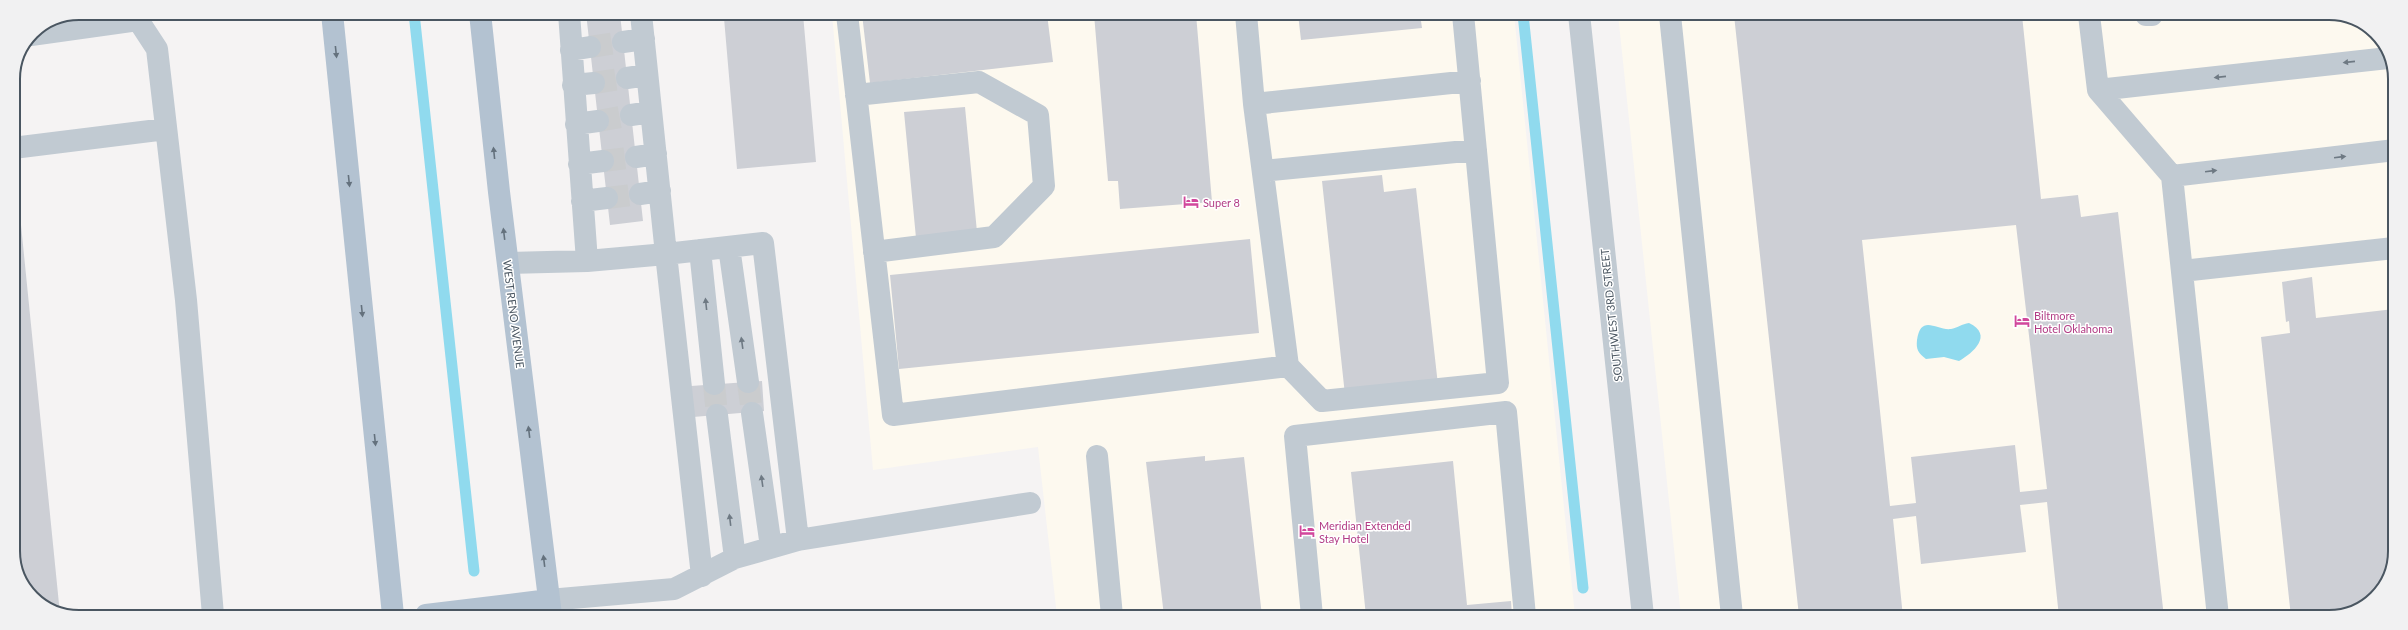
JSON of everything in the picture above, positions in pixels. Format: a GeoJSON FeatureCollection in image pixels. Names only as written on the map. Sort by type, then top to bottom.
{"type":"FeatureCollection","features":[{"type":"Feature","properties":{"kind":"main road"},"geometry":{"type":"LineString","coordinates":[[333,20],[392,610]]}},
{"type":"Feature","properties":{"kind":"main road","name":"WEST RENO AVENUE"},"geometry":{"type":"LineString","coordinates":[[481,20],[508,263],[550,608]]}},
{"type":"Feature","properties":{"kind":"main road"},"geometry":{"type":"LineString","coordinates":[[515,610],[550,608]]}},
{"type":"Feature","properties":{"kind":"street"},"geometry":{"type":"LineString","coordinates":[[42,33],[138,20],[157,49],[186,300],[213,610]]}},
{"type":"Feature","properties":{"kind":"street"},"geometry":{"type":"LineString","coordinates":[[571,20],[580,49],[584,84],[576,124],[587,261]]}},
{"type":"Feature","properties":{"kind":"street"},"geometry":{"type":"LineString","coordinates":[[638,20],[633,41],[650,193],[666,254],[702,576]]}},
{"type":"Feature","properties":{"kind":"street"},"geometry":{"type":"LineString","coordinates":[[848,20],[893,415],[1288,366]]}},
{"type":"Feature","properties":{"kind":"street"},"geometry":{"type":"LineString","coordinates":[[1247,20],[1254,104],[1288,366],[1322,401],[1498,383],[1464,20]]}},
{"type":"Feature","properties":{"kind":"street","name":"SOUTHWEST 3RD STREET"},"geometry":{"type":"LineString","coordinates":[[1580,20],[1642,610]]}},
{"type":"Feature","properties":{"kind":"street"},"geometry":{"type":"LineString","coordinates":[[1671,20],[1731,610]]}},
{"type":"Feature","properties":{"kind":"street"},"geometry":{"type":"LineString","coordinates":[[2090,20],[2098,90],[2172,176],[2217,610]]}},
{"type":"Feature","properties":{"kind":"street"},"geometry":{"type":"LineString","coordinates":[[2098,90],[2385,58]]}},
{"type":"Feature","properties":{"kind":"street"},"geometry":{"type":"LineString","coordinates":[[1254,104],[1470,81]]}},
{"type":"Feature","properties":{"kind":"street"},"geometry":{"type":"LineString","coordinates":[[856,95],[979,82],[1038,115],[1044,186],[994,237],[874,252]]}},
{"type":"Feature","properties":{"kind":"street"},"geometry":{"type":"LineString","coordinates":[[576,124],[598,121]]}},
{"type":"Feature","properties":{"kind":"street"},"geometry":{"type":"LineString","coordinates":[[20,147],[166,129]]}},
{"type":"Feature","properties":{"kind":"street"},"geometry":{"type":"LineString","coordinates":[[1263,171],[1476,150]]}},
{"type":"Feature","properties":{"kind":"street"},"geometry":{"type":"LineString","coordinates":[[2172,176],[2388,151]]}},
{"type":"Feature","properties":{"kind":"street"},"geometry":{"type":"LineString","coordinates":[[579,164],[603,161]]}},
{"type":"Feature","properties":{"kind":"street"},"geometry":{"type":"LineString","coordinates":[[582,201],[607,198]]}},
{"type":"Feature","properties":{"kind":"street"},"geometry":{"type":"LineString","coordinates":[[508,263],[587,261],[764,243],[798,540]]}},
{"type":"Feature","properties":{"kind":"street"},"geometry":{"type":"LineString","coordinates":[[729,247],[748,382]]}},
{"type":"Feature","properties":{"kind":"street"},"geometry":{"type":"LineString","coordinates":[[2182,271],[2388,249]]}},
{"type":"Feature","properties":{"kind":"street"},"geometry":{"type":"LineString","coordinates":[[700,250],[714,384]]}},
{"type":"Feature","properties":{"kind":"street"},"geometry":{"type":"LineString","coordinates":[[1311,610],[1294,436],[1506,412],[1524,610]]}},
{"type":"Feature","properties":{"kind":"street"},"geometry":{"type":"LineString","coordinates":[[752,413],[771,547]]}},
{"type":"Feature","properties":{"kind":"street"},"geometry":{"type":"LineString","coordinates":[[717,415],[735,558]]}},
{"type":"Feature","properties":{"kind":"street"},"geometry":{"type":"LineString","coordinates":[[1097,456],[1111,610]]}},
{"type":"Feature","properties":{"kind":"street"},"geometry":{"type":"LineString","coordinates":[[550,608],[674,589],[735,558],[798,540],[1030,503]]}},
{"type":"Feature","properties":{"kind":"shaded area","name":"Super 8"},"geometry":{"type":"Polygon","coordinates":[[[833,20],[1515,20],[1574,610],[1056,610],[1038,447],[873,470],[833,20]]]}},
{"type":"Feature","properties":{"kind":"shaded area","name":"Biltmore Hotel Oklahoma"},"geometry":{"type":"Polygon","coordinates":[[[1619,20],[2329,20],[2352,24],[2365,32],[2373,40],[2384,56],[2388,75],[2388,551],[2386,566],[2382,577],[2371,593],[2365,598],[2348,607],[2329,610],[1680,610],[1619,20]]]}},
{"type":"Feature","properties":{"kind":"water"},"geometry":{"type":"Polygon","coordinates":[[[1969,323],[1980,333],[1981,338],[1975,349],[1959,361],[1944,357],[1926,359],[1918,351],[1917,340],[1922,327],[1930,325],[1951,329],[1969,323]]]}},
{"type":"Feature","properties":{"kind":"building"},"geometry":{"type":"Polygon","coordinates":[[[587,20],[621,20],[643,221],[610,225],[587,20]]]}},
{"type":"Feature","properties":{"kind":"building"},"geometry":{"type":"Polygon","coordinates":[[[724,20],[804,20],[816,162],[737,169],[724,20]]]}},
{"type":"Feature","properties":{"kind":"building"},"geometry":{"type":"Polygon","coordinates":[[[863,20],[1048,20],[1053,62],[870,83],[863,20]]]}},
{"type":"Feature","properties":{"kind":"building"},"geometry":{"type":"Polygon","coordinates":[[[1095,20],[1197,20],[1212,202],[1120,209],[1118,181],[1108,181],[1095,20]]]}},
{"type":"Feature","properties":{"kind":"building"},"geometry":{"type":"Polygon","coordinates":[[[1299,20],[1421,20],[1422,28],[1301,40],[1299,20]]]}},
{"type":"Feature","properties":{"kind":"building"},"geometry":{"type":"Polygon","coordinates":[[[1735,20],[2023,20],[2041,199],[2078,195],[2081,217],[2118,212],[2163,610],[2058,610],[2047,502],[2020,505],[2026,552],[1921,564],[1916,516],[1893,519],[1902,610],[1798,610],[1735,20]],[[2016,225],[1862,240],[1890,506],[1916,503],[1911,457],[2015,445],[2020,492],[2047,489],[2016,225]]]}},
{"type":"Feature","properties":{"kind":"building"},"geometry":{"type":"Polygon","coordinates":[[[965,107],[977,232],[916,238],[904,112],[965,107]]]}},
{"type":"Feature","properties":{"kind":"building"},"geometry":{"type":"Polygon","coordinates":[[[1382,175],[1384,192],[1416,188],[1438,385],[1345,395],[1322,181],[1382,175]]]}},
{"type":"Feature","properties":{"kind":"building"},"geometry":{"type":"Polygon","coordinates":[[[20,215],[59,607],[46,600],[32,587],[24,574],[20,555],[20,215]]]}},
{"type":"Feature","properties":{"kind":"building"},"geometry":{"type":"Polygon","coordinates":[[[1250,239],[1259,333],[899,369],[890,275],[1250,239]]]}},
{"type":"Feature","properties":{"kind":"building"},"geometry":{"type":"Polygon","coordinates":[[[2312,277],[2316,318],[2388,310],[2387,559],[2382,577],[2371,593],[2348,607],[2329,610],[2290,610],[2261,337],[2290,333],[2289,321],[2286,322],[2282,282],[2312,277]]]}},
{"type":"Feature","properties":{"kind":"building"},"geometry":{"type":"Polygon","coordinates":[[[762,381],[764,411],[693,417],[691,386],[762,381]]]}},
{"type":"Feature","properties":{"kind":"building"},"geometry":{"type":"Polygon","coordinates":[[[1205,456],[1205,461],[1244,457],[1261,610],[1163,610],[1146,462],[1205,456]]]}},
{"type":"Feature","properties":{"kind":"building"},"geometry":{"type":"Polygon","coordinates":[[[1453,461],[1467,605],[1511,601],[1512,610],[1365,610],[1351,472],[1453,461]]]}},
{"type":"Feature","properties":{"kind":"waterway"},"geometry":{"type":"LineString","coordinates":[[415,20],[474,571]]}},
{"type":"Feature","properties":{"kind":"waterway"},"geometry":{"type":"LineString","coordinates":[[1524,20],[1583,588]]}},
{"type":"Feature","properties":{"kind":"tunnel"},"geometry":{"type":"LineString","coordinates":[[590,47],[623,42]]}},
{"type":"Feature","properties":{"kind":"tunnel"},"geometry":{"type":"LineString","coordinates":[[594,83],[627,78]]}},
{"type":"Feature","properties":{"kind":"tunnel"},"geometry":{"type":"LineString","coordinates":[[598,121],[631,115]]}},
{"type":"Feature","properties":{"kind":"tunnel"},"geometry":{"type":"LineString","coordinates":[[603,161],[636,157]]}},
{"type":"Feature","properties":{"kind":"tunnel"},"geometry":{"type":"LineString","coordinates":[[607,198],[640,194]]}},
{"type":"Feature","properties":{"kind":"tunnel"},"geometry":{"type":"LineString","coordinates":[[748,382],[752,413]]}},
{"type":"Feature","properties":{"kind":"tunnel"},"geometry":{"type":"LineString","coordinates":[[714,384],[717,415]]}},
{"type":"Feature","properties":{"kind":"place","name":"Super 8"},"geometry":{"type":"Point","coordinates":[1191,202]}},
{"type":"Feature","properties":{"kind":"place","name":"Biltmore Hotel Oklahoma"},"geometry":{"type":"Point","coordinates":[2022,321]}},
{"type":"Feature","properties":{"kind":"place","name":"Meridian Extended Stay Hotel"},"geometry":{"type":"Point","coordinates":[1307,531]}}]}
